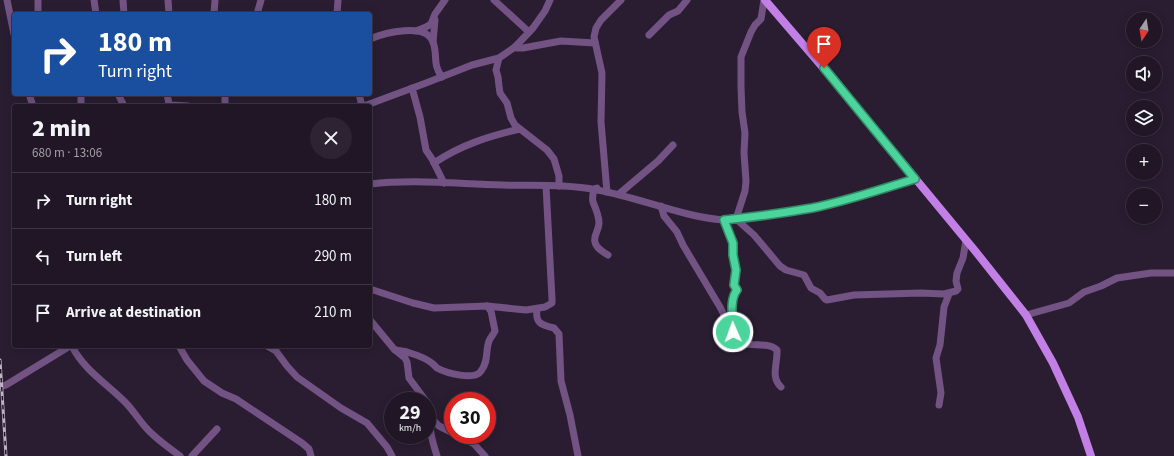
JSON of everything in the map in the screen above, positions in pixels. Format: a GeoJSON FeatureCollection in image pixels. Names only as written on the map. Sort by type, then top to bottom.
{"type":"FeatureCollection","features":[{"type":"Feature","properties":{"kind":"main road"},"geometry":{"type":"LineString","coordinates":[[765,0],[843,91],[1026,314],[1054,363],[1078,418],[1091,456]]}},
{"type":"Feature","properties":{"kind":"street"},"geometry":{"type":"LineString","coordinates":[[7,0],[12,24]]}},
{"type":"Feature","properties":{"kind":"street"},"geometry":{"type":"LineString","coordinates":[[38,0],[38,12]]}},
{"type":"Feature","properties":{"kind":"street"},"geometry":{"type":"LineString","coordinates":[[94,0],[96,12]]}},
{"type":"Feature","properties":{"kind":"street"},"geometry":{"type":"LineString","coordinates":[[123,0],[124,12]]}},
{"type":"Feature","properties":{"kind":"street"},"geometry":{"type":"LineString","coordinates":[[168,0],[169,12]]}},
{"type":"Feature","properties":{"kind":"street"},"geometry":{"type":"LineString","coordinates":[[214,12],[215,0]]}},
{"type":"Feature","properties":{"kind":"street"},"geometry":{"type":"LineString","coordinates":[[258,12],[261,0]]}},
{"type":"Feature","properties":{"kind":"street"},"geometry":{"type":"LineString","coordinates":[[337,12],[338,0]]}},
{"type":"Feature","properties":{"kind":"street"},"geometry":{"type":"LineString","coordinates":[[416,31],[429,26],[445,0]]}},
{"type":"Feature","properties":{"kind":"street"},"geometry":{"type":"LineString","coordinates":[[494,0],[529,32]]}},
{"type":"Feature","properties":{"kind":"street"},"geometry":{"type":"LineString","coordinates":[[368,104],[472,65],[499,58],[515,47],[529,32],[545,11],[550,0]]}},
{"type":"Feature","properties":{"kind":"street"},"geometry":{"type":"LineString","coordinates":[[607,192],[600,111],[602,73],[595,43],[595,34],[599,24],[621,0]]}},
{"type":"Feature","properties":{"kind":"street"},"geometry":{"type":"LineString","coordinates":[[649,35],[669,15],[678,11],[687,0]]}},
{"type":"Feature","properties":{"kind":"street"},"geometry":{"type":"LineString","coordinates":[[736,219],[745,192],[746,181],[744,158],[745,133],[742,112],[741,57],[751,32],[761,19],[765,0]]}},
{"type":"Feature","properties":{"kind":"street"},"geometry":{"type":"LineString","coordinates":[[437,12],[433,42],[436,68],[442,77]]}},
{"type":"Feature","properties":{"kind":"street"},"geometry":{"type":"LineString","coordinates":[[372,37],[398,31],[416,31],[427,34],[433,42]]}},
{"type":"Feature","properties":{"kind":"street"},"geometry":{"type":"LineString","coordinates":[[515,47],[523,48],[567,41],[595,43]]}},
{"type":"Feature","properties":{"kind":"street"},"geometry":{"type":"LineString","coordinates":[[499,58],[496,70],[500,93],[507,103],[511,118],[520,129],[547,150],[554,159],[559,176],[559,186]]}},
{"type":"Feature","properties":{"kind":"street"},"geometry":{"type":"LineString","coordinates":[[485,62],[496,70]]}},
{"type":"Feature","properties":{"kind":"street"},"geometry":{"type":"LineString","coordinates":[[412,88],[420,117],[426,150],[444,182]]}},
{"type":"Feature","properties":{"kind":"street"},"geometry":{"type":"LineString","coordinates":[[372,106],[374,102]]}},
{"type":"Feature","properties":{"kind":"street"},"geometry":{"type":"LineString","coordinates":[[434,163],[448,154],[469,144],[492,135],[520,129]]}},
{"type":"Feature","properties":{"kind":"street"},"geometry":{"type":"LineString","coordinates":[[619,194],[658,161],[673,145]]}},
{"type":"Feature","properties":{"kind":"street"},"geometry":{"type":"LineString","coordinates":[[372,184],[412,181],[559,186],[594,189],[619,194],[706,217],[724,220],[813,208],[915,179]]}},
{"type":"Feature","properties":{"kind":"street"},"geometry":{"type":"LineString","coordinates":[[594,189],[606,183]]}},
{"type":"Feature","properties":{"kind":"street"},"geometry":{"type":"LineString","coordinates":[[372,290],[427,307],[537,309],[549,306],[552,303],[546,186]]}},
{"type":"Feature","properties":{"kind":"street"},"geometry":{"type":"LineString","coordinates":[[594,189],[592,200],[599,222],[599,228],[594,238],[597,246],[608,255]]}},
{"type":"Feature","properties":{"kind":"street"},"geometry":{"type":"LineString","coordinates":[[661,206],[664,216],[677,232],[733,332]]}},
{"type":"Feature","properties":{"kind":"street"},"geometry":{"type":"LineString","coordinates":[[736,219],[758,240],[780,266],[786,270],[804,275],[811,288],[820,293],[825,299],[854,295],[921,293],[949,294],[958,289],[956,273],[963,258],[966,240]]}},
{"type":"Feature","properties":{"kind":"street"},"geometry":{"type":"LineString","coordinates":[[724,220],[733,243],[733,255],[736,270],[734,285],[737,290],[733,295],[732,307],[734,338],[738,342],[772,347],[777,350],[775,378],[781,387]]}},
{"type":"Feature","properties":{"kind":"street"},"geometry":{"type":"LineString","coordinates":[[963,258],[976,252]]}},
{"type":"Feature","properties":{"kind":"street"},"geometry":{"type":"LineString","coordinates":[[1026,314],[1069,303],[1084,292],[1117,278],[1143,274],[1174,273]]}},
{"type":"Feature","properties":{"kind":"street"},"geometry":{"type":"LineString","coordinates":[[939,405],[941,393],[936,358],[940,344],[944,306],[949,294]]}},
{"type":"Feature","properties":{"kind":"street"},"geometry":{"type":"LineString","coordinates":[[395,350],[408,352],[432,363],[438,368],[465,376],[472,376],[481,372],[487,358],[489,340],[495,331],[490,308]]}},
{"type":"Feature","properties":{"kind":"street"},"geometry":{"type":"LineString","coordinates":[[537,309],[536,317],[539,322],[554,328],[559,334],[561,381],[570,415],[578,456]]}},
{"type":"Feature","properties":{"kind":"street"},"geometry":{"type":"LineString","coordinates":[[372,322],[406,361],[409,378],[420,392]]}},
{"type":"Feature","properties":{"kind":"street"},"geometry":{"type":"LineString","coordinates":[[0,387],[6,385],[68,348]]}},
{"type":"Feature","properties":{"kind":"street"},"geometry":{"type":"LineString","coordinates":[[72,348],[87,367],[134,411],[148,430],[167,447],[180,456]]}},
{"type":"Feature","properties":{"kind":"street"},"geometry":{"type":"LineString","coordinates":[[180,348],[187,360],[204,381],[222,393],[236,399],[302,443],[308,449],[311,456]]}},
{"type":"Feature","properties":{"kind":"street"},"geometry":{"type":"LineString","coordinates":[[271,348],[276,351],[297,377],[341,408],[366,423],[388,447],[392,456]]}},
{"type":"Feature","properties":{"kind":"street"},"geometry":{"type":"LineString","coordinates":[[406,361],[424,360]]}},
{"type":"Feature","properties":{"kind":"street"},"geometry":{"type":"LineString","coordinates":[[192,456],[218,429]]}},
{"type":"Feature","properties":{"kind":"street"},"geometry":{"type":"LineString","coordinates":[[433,444],[437,456]]}},
{"type":"Feature","properties":{"kind":"street"},"geometry":{"type":"LineString","coordinates":[[474,444],[485,456]]}},
{"type":"Feature","properties":{"kind":"railway"},"geometry":{"type":"LineString","coordinates":[[0,360],[6,456]]}},
{"type":"Feature","properties":{"kind":"route"},"geometry":{"type":"LineString","coordinates":[[733,332],[732,307],[733,295],[737,290],[734,285],[736,270],[733,255],[733,243],[724,220],[813,208],[915,179],[824,68]]}}]}
